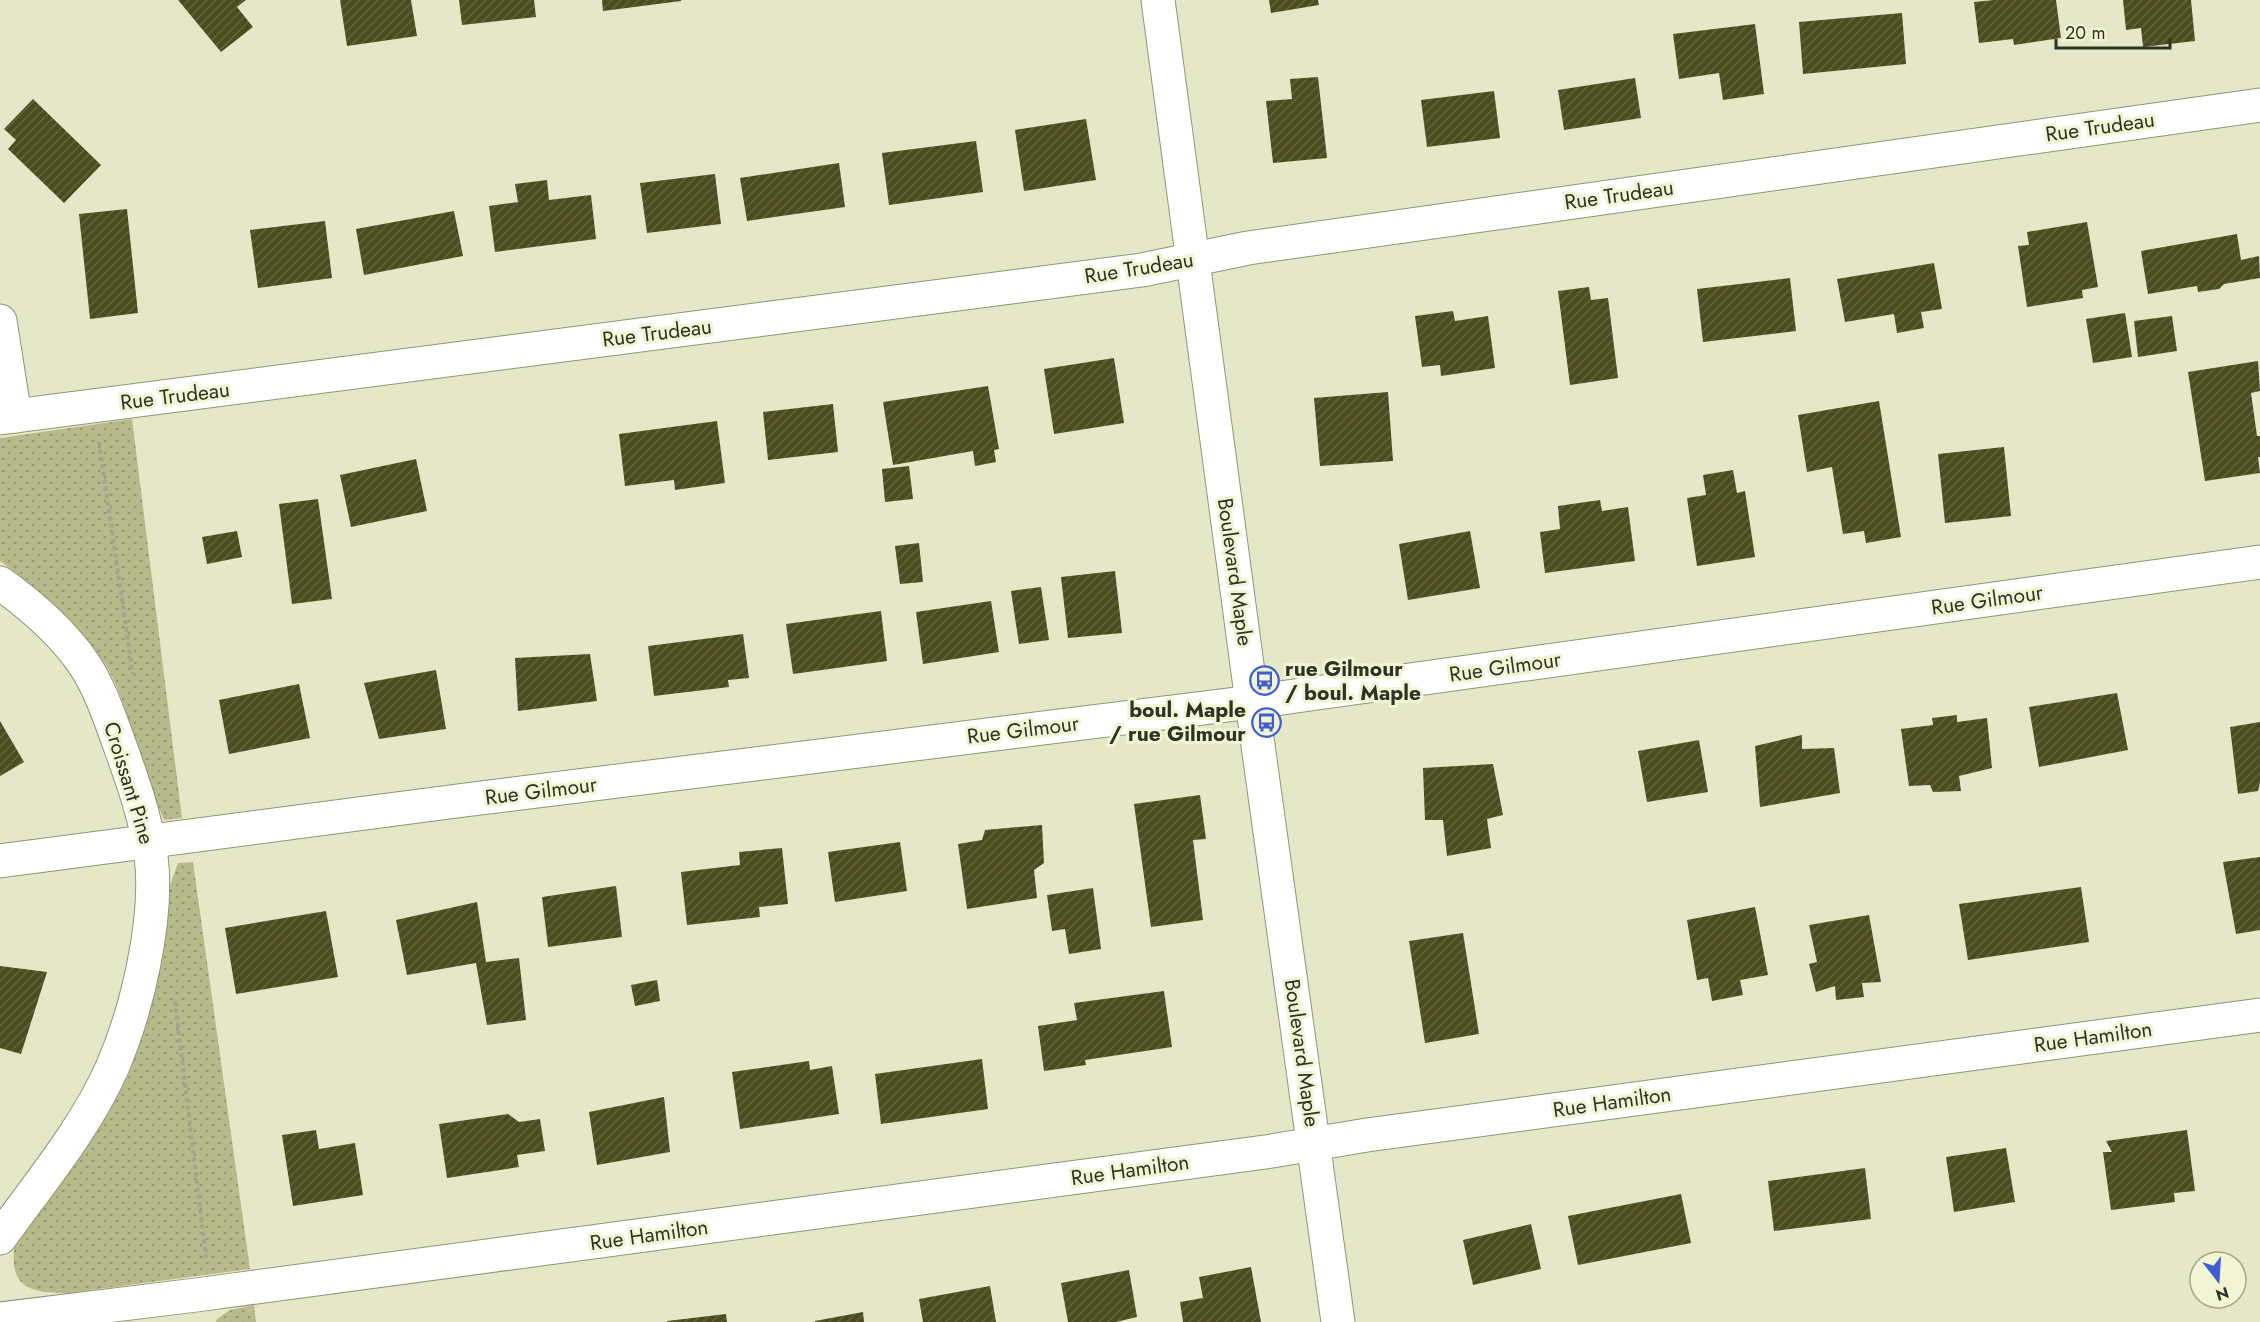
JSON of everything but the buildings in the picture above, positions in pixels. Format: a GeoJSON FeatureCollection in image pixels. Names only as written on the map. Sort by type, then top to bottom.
{"type":"FeatureCollection","features":[{"type":"Feature","properties":{"kind":"street","name":"Boulevard Maple"},"geometry":{"type":"LineString","coordinates":[[1158,0],[1338,1322]]}},
{"type":"Feature","properties":{"kind":"street","name":"Rue Trudeau"},"geometry":{"type":"LineString","coordinates":[[0,321],[8,417],[1142,270],[1248,248],[2260,105]]}},
{"type":"Feature","properties":{"kind":"street","name":"Rue Gilmour"},"geometry":{"type":"LineString","coordinates":[[0,861],[1252,702],[2260,562]]}},
{"type":"Feature","properties":{"kind":"street","name":"Croissant Pine"},"geometry":{"type":"LineString","coordinates":[[0,583],[27,602],[60,634],[84,664],[97,688],[128,768],[151,859],[151,900],[143,966],[131,1012],[112,1068],[93,1105],[58,1159],[0,1239]]}},
{"type":"Feature","properties":{"kind":"street","name":"Rue Hamilton"},"geometry":{"type":"LineString","coordinates":[[0,1319],[198,1309],[1367,1135],[2260,1015]]}},
{"type":"Feature","properties":{"kind":"path"},"geometry":{"type":"LineString","coordinates":[[98,438],[134,682]]}},
{"type":"Feature","properties":{"kind":"path"},"geometry":{"type":"LineString","coordinates":[[174,995],[206,1262]]}},
{"type":"Feature","properties":{"kind":"green space"},"geometry":{"type":"Polygon","coordinates":[[[132,419],[182,818],[164,820],[137,755],[117,686],[103,661],[56,607],[0,561],[0,438],[132,419]]]}},
{"type":"Feature","properties":{"kind":"green space"},"geometry":{"type":"Polygon","coordinates":[[[193,862],[250,1269],[68,1293],[32,1289],[18,1278],[14,1257],[15,1242],[98,1127],[129,1074],[146,1015],[165,899],[178,863],[193,862]]]}},
{"type":"Feature","properties":{"kind":"green space"},"geometry":{"type":"Polygon","coordinates":[[[254,1305],[256,1322],[216,1322],[230,1310],[254,1305]]]}},
{"type":"Feature","properties":{"kind":"place","name":"rue Gilmour / boul. Maple"},"geometry":{"type":"Point","coordinates":[1264,681]}},
{"type":"Feature","properties":{"kind":"place","name":"boul. Maple / rue Gilmour"},"geometry":{"type":"Point","coordinates":[1267,722]}}]}
